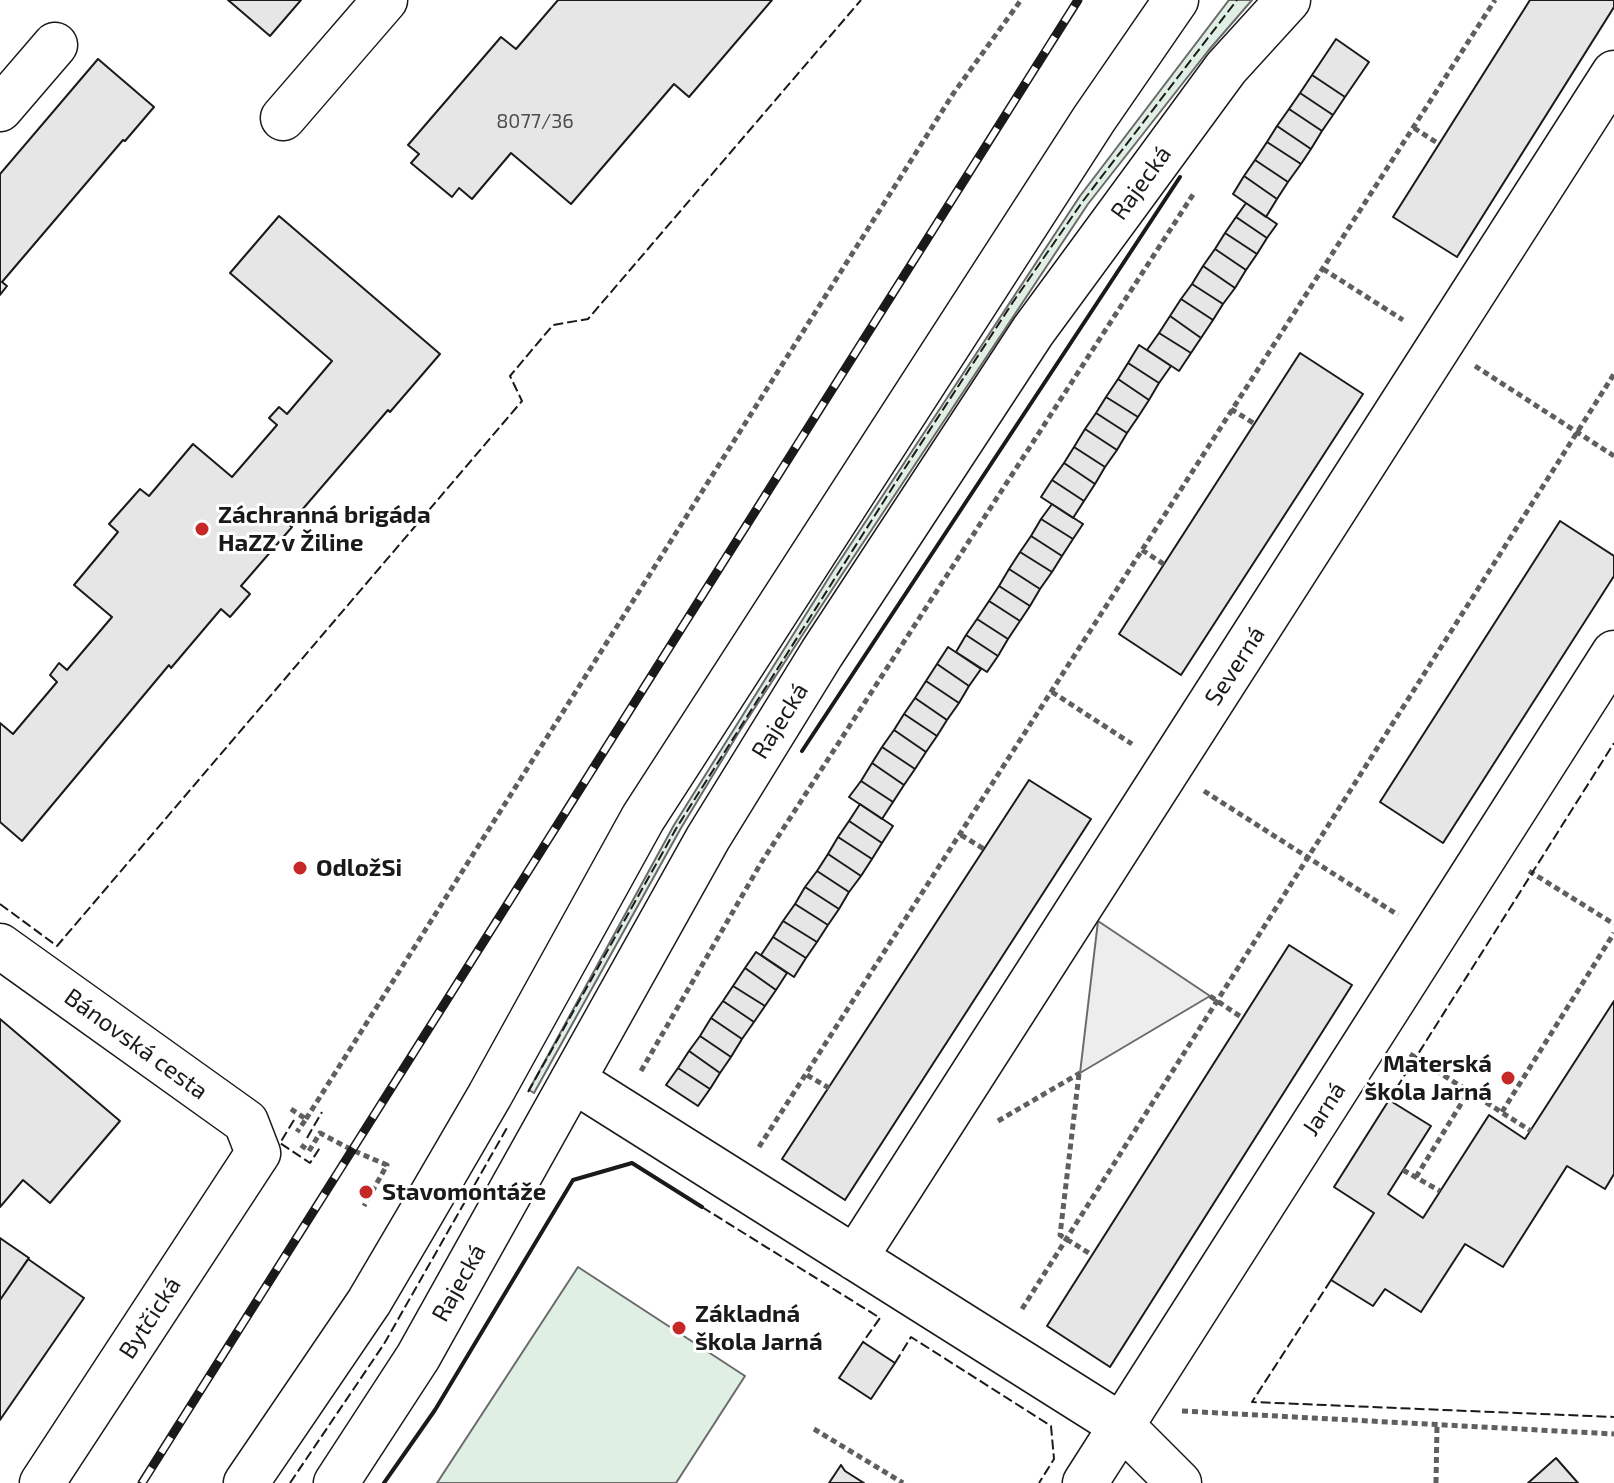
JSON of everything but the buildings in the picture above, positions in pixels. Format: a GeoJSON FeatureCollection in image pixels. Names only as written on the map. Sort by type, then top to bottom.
{"type":"FeatureCollection","features":[{"type":"Feature","properties":{"kind":"street"},"geometry":{"type":"LineString","coordinates":[[283,118],[385,0]]}},
{"type":"Feature","properties":{"kind":"street"},"geometry":{"type":"LineString","coordinates":[[246,1483],[369,1302],[490,1095],[643,818],[1085,132],[1176,0]]}},
{"type":"Feature","properties":{"kind":"street","name":"Rajecká"},"geometry":{"type":"LineString","coordinates":[[336,1483],[418,1357],[733,798],[822,653],[1033,331],[1226,68],[1288,0]]}},
{"type":"Feature","properties":{"kind":"street"},"geometry":{"type":"LineString","coordinates":[[0,109],[55,45]]}},
{"type":"Feature","properties":{"kind":"street","name":"Severná"},"geometry":{"type":"LineString","coordinates":[[855,1258],[1614,73]]}},
{"type":"Feature","properties":{"kind":"street","name":"Jarná"},"geometry":{"type":"LineString","coordinates":[[1085,1483],[1614,653]]}},
{"type":"Feature","properties":{"kind":"street","name":"Bánovská cesta"},"geometry":{"type":"LineString","coordinates":[[0,946],[246,1122],[258,1153]]}},
{"type":"Feature","properties":{"kind":"street"},"geometry":{"type":"LineString","coordinates":[[573,1080],[1122,1426],[1179,1483]]}},
{"type":"Feature","properties":{"kind":"street","name":"Bytčická"},"geometry":{"type":"LineString","coordinates":[[42,1483],[258,1153]]}},
{"type":"Feature","properties":{"kind":"path"},"geometry":{"type":"LineString","coordinates":[[364,1206],[387,1165],[320,1133],[309,1151],[293,1139],[953,94],[1021,0]]}},
{"type":"Feature","properties":{"kind":"path"},"geometry":{"type":"LineString","coordinates":[[753,1157],[1495,0]]}},
{"type":"Feature","properties":{"kind":"path"},"geometry":{"type":"LineString","coordinates":[[1414,128],[1439,144]]}},
{"type":"Feature","properties":{"kind":"path"},"geometry":{"type":"LineString","coordinates":[[643,1068],[761,863],[1197,188]]}},
{"type":"Feature","properties":{"kind":"path"},"geometry":{"type":"LineString","coordinates":[[1016,1319],[1614,374]]}},
{"type":"Feature","properties":{"kind":"path"},"geometry":{"type":"LineString","coordinates":[[1231,409],[1255,424]]}},
{"type":"Feature","properties":{"kind":"path"},"geometry":{"type":"LineString","coordinates":[[1142,550],[1165,565]]}},
{"type":"Feature","properties":{"kind":"path"},"geometry":{"type":"LineString","coordinates":[[1052,692],[1433,937]]}},
{"type":"Feature","properties":{"kind":"path"},"geometry":{"type":"LineString","coordinates":[[961,835],[984,849]]}},
{"type":"Feature","properties":{"kind":"path"},"geometry":{"type":"LineString","coordinates":[[1491,847],[1614,924]]}},
{"type":"Feature","properties":{"kind":"path"},"geometry":{"type":"LineString","coordinates":[[1502,1112],[1614,933]]}},
{"type":"Feature","properties":{"kind":"path"},"geometry":{"type":"LineString","coordinates":[[1210,996],[1241,1017]]}},
{"type":"Feature","properties":{"kind":"path"},"geometry":{"type":"LineString","coordinates":[[1374,1030],[1531,1131]]}},
{"type":"Feature","properties":{"kind":"path"},"geometry":{"type":"LineString","coordinates":[[1080,1073],[1060,1235],[1092,1255]]}},
{"type":"Feature","properties":{"kind":"path"},"geometry":{"type":"LineString","coordinates":[[807,1075],[829,1088]]}},
{"type":"Feature","properties":{"kind":"path"},"geometry":{"type":"LineString","coordinates":[[1416,1177],[1469,1091]]}},
{"type":"Feature","properties":{"kind":"path"},"geometry":{"type":"LineString","coordinates":[[284,1105],[306,1119]]}},
{"type":"Feature","properties":{"kind":"path"},"geometry":{"type":"LineString","coordinates":[[1403,1170],[1440,1191]]}},
{"type":"Feature","properties":{"kind":"path"},"geometry":{"type":"LineString","coordinates":[[1169,1410],[1614,1434]]}},
{"type":"Feature","properties":{"kind":"path"},"geometry":{"type":"LineString","coordinates":[[1436,1483],[1437,1425]]}},
{"type":"Feature","properties":{"kind":"path"},"geometry":{"type":"LineString","coordinates":[[814,1429],[903,1483]]}},
{"type":"Feature","properties":{"kind":"green space"},"geometry":{"type":"Polygon","coordinates":[[[1229,0],[1252,0],[1088,204],[841,576],[739,732],[681,828],[534,1093],[529,1090],[674,825],[833,571],[1080,196],[1229,0]]]}},
{"type":"Feature","properties":{"kind":"green space"},"geometry":{"type":"Polygon","coordinates":[[[578,1267],[745,1376],[676,1483],[437,1483],[578,1267]]]}},
{"type":"Feature","properties":{"kind":"shaded area"},"geometry":{"type":"Polygon","coordinates":[[[1098,921],[1210,996],[1080,1073],[1098,921]]]}},
{"type":"Feature","properties":{"kind":"railway"},"geometry":{"type":"LineString","coordinates":[[142,1483],[1078,0]]}},
{"type":"Feature","properties":{"kind":"fence"},"geometry":{"type":"LineString","coordinates":[[0,904],[57,946],[522,401],[510,376],[553,325],[588,319],[861,0]]}},
{"type":"Feature","properties":{"kind":"fence"},"geometry":{"type":"LineString","coordinates":[[528,1092],[677,827],[903,471],[1083,201],[1237,0]]}},
{"type":"Feature","properties":{"kind":"fence"},"geometry":{"type":"LineString","coordinates":[[1389,1100],[1614,743]]}},
{"type":"Feature","properties":{"kind":"fence"},"geometry":{"type":"LineString","coordinates":[[307,1138],[322,1112]]}},
{"type":"Feature","properties":{"kind":"fence"},"geometry":{"type":"LineString","coordinates":[[294,1120],[280,1143],[310,1163],[321,1146]]}},
{"type":"Feature","properties":{"kind":"fence"},"geometry":{"type":"LineString","coordinates":[[290,1483],[384,1344],[508,1126]]}},
{"type":"Feature","properties":{"kind":"fence"},"geometry":{"type":"LineString","coordinates":[[702,1207],[880,1318],[863,1342]]}},
{"type":"Feature","properties":{"kind":"fence"},"geometry":{"type":"LineString","coordinates":[[1331,1280],[1252,1402],[1614,1417]]}},
{"type":"Feature","properties":{"kind":"fence"},"geometry":{"type":"LineString","coordinates":[[895,1363],[911,1337],[1051,1426],[1054,1459],[1039,1483]]}},
{"type":"Feature","properties":{"kind":"wall"},"geometry":{"type":"LineString","coordinates":[[802,751],[1180,177]]}},
{"type":"Feature","properties":{"kind":"wall"},"geometry":{"type":"LineString","coordinates":[[384,1483],[435,1410],[573,1180],[632,1163],[702,1207]]}},
{"type":"Feature","properties":{"kind":"place","name":"Záchranná brigáda HaZZ v Žiline"},"geometry":{"type":"Point","coordinates":[202,529]}},
{"type":"Feature","properties":{"kind":"place","name":"OdložSi"},"geometry":{"type":"Point","coordinates":[300,868]}},
{"type":"Feature","properties":{"kind":"place","name":"Materská škola Jarná"},"geometry":{"type":"Point","coordinates":[1508,1078]}},
{"type":"Feature","properties":{"kind":"place","name":"Stavomontáže"},"geometry":{"type":"Point","coordinates":[366,1192]}},
{"type":"Feature","properties":{"kind":"place","name":"Základná škola Jarná"},"geometry":{"type":"Point","coordinates":[679,1328]}}]}
